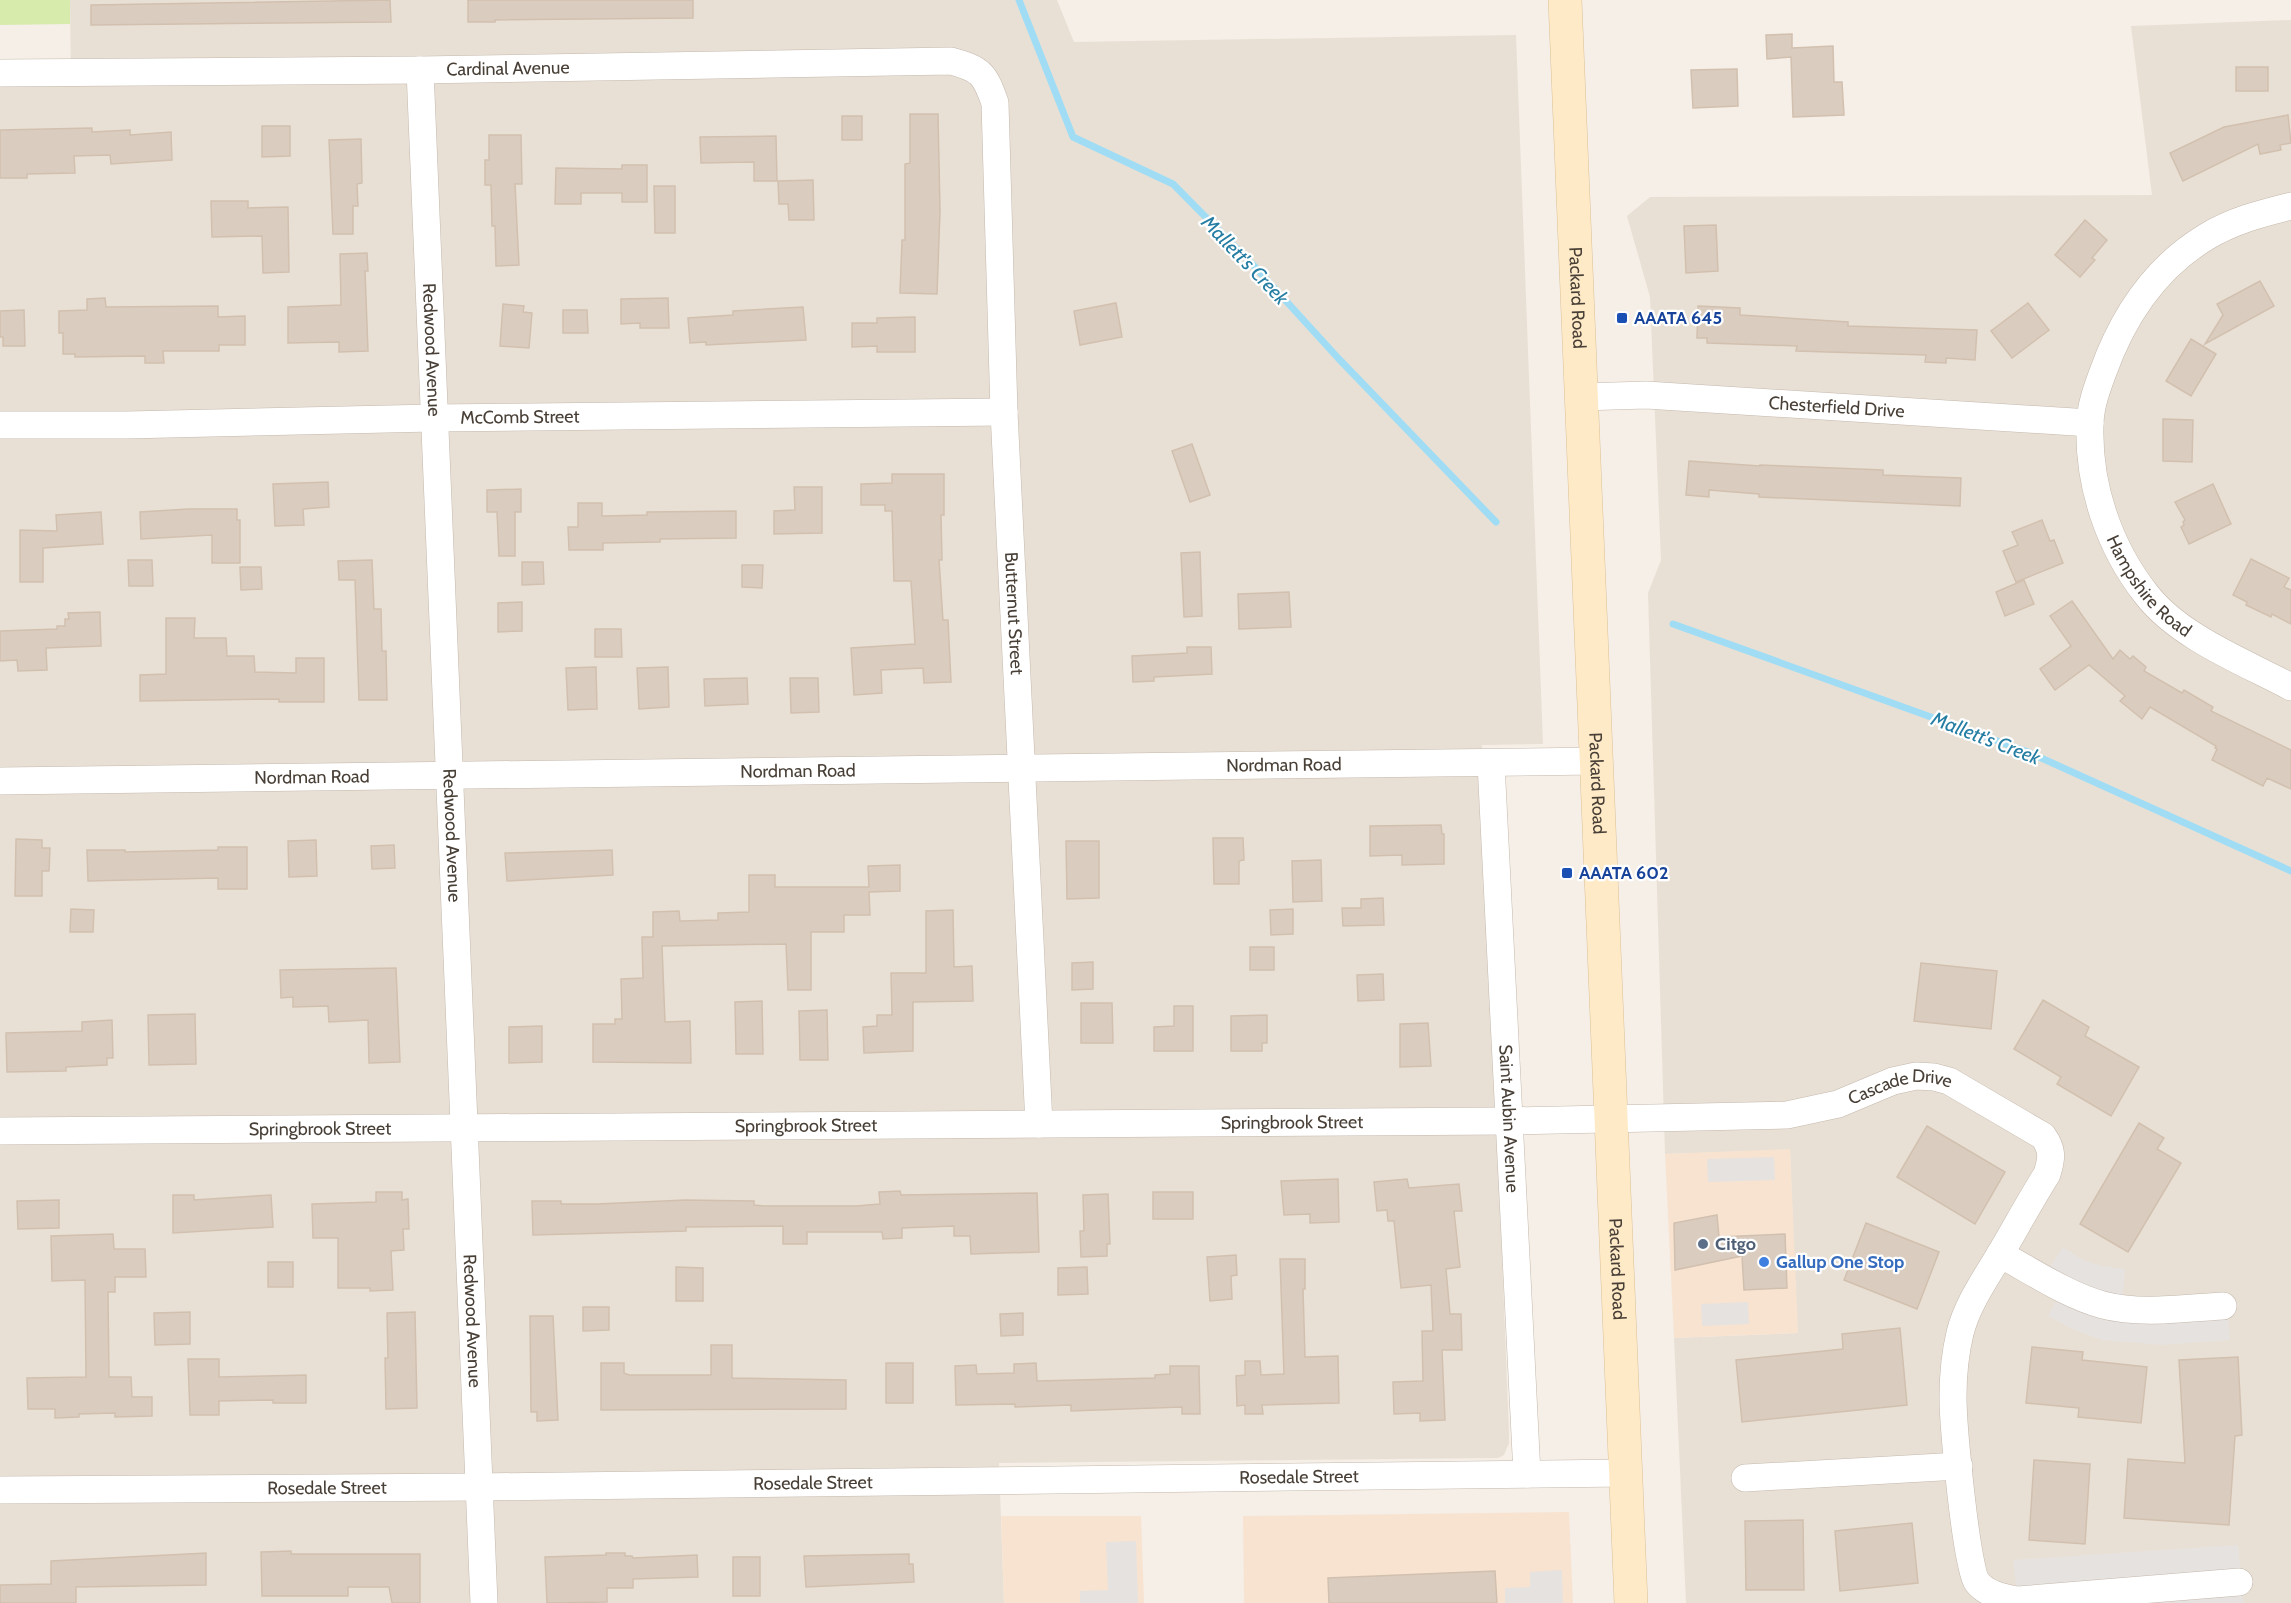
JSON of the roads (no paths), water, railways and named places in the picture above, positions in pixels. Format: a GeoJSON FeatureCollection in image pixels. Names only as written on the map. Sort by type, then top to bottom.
{"type":"FeatureCollection","features":[{"type":"Feature","properties":{"kind":"main road","name":"Packard Road"},"geometry":{"type":"LineString","coordinates":[[1565,0],[1631,1603]]}},
{"type":"Feature","properties":{"kind":"street","name":"Cardinal Avenue"},"geometry":{"type":"LineString","coordinates":[[0,73],[420,70],[951,61],[972,66],[988,81],[995,103]]}},
{"type":"Feature","properties":{"kind":"street","name":"Redwood Avenue"},"geometry":{"type":"LineString","coordinates":[[420,70],[484,1603]]}},
{"type":"Feature","properties":{"kind":"street","name":"Butternut Street"},"geometry":{"type":"LineString","coordinates":[[995,103],[1004,412],[1039,1124]]}},
{"type":"Feature","properties":{"kind":"street","name":"Hampshire Road"},"geometry":{"type":"LineString","coordinates":[[2291,206],[2260,213],[2205,237],[2159,274],[2130,311],[2109,354],[2096,391],[2090,423],[2092,463],[2107,524],[2121,556],[2147,596],[2174,623],[2291,687]]}},
{"type":"Feature","properties":{"kind":"street","name":"Chesterfield Drive"},"geometry":{"type":"LineString","coordinates":[[1582,397],[1646,395],[2090,423]]}},
{"type":"Feature","properties":{"kind":"street","name":"McComb Street"},"geometry":{"type":"LineString","coordinates":[[0,425],[1004,412]]}},
{"type":"Feature","properties":{"kind":"street","name":"Nordman Road"},"geometry":{"type":"LineString","coordinates":[[0,780],[1597,761]]}},
{"type":"Feature","properties":{"kind":"street","name":"Saint Aubin Avenue"},"geometry":{"type":"LineString","coordinates":[[1491,763],[1527,1474]]}},
{"type":"Feature","properties":{"kind":"street","name":"Cascade Drive"},"geometry":{"type":"LineString","coordinates":[[1612,1118],[1787,1115],[1838,1104],[1893,1081],[1916,1076],[1949,1081],[2043,1136],[2050,1146],[2052,1159],[2047,1174],[1969,1306],[1960,1333],[1954,1366],[1953,1399],[1959,1466],[1970,1564],[1977,1582],[1990,1593],[2018,1600],[2083,1599],[2238,1582]]}},
{"type":"Feature","properties":{"kind":"street","name":"Springbrook Street"},"geometry":{"type":"LineString","coordinates":[[0,1131],[1508,1121],[1612,1118]]}},
{"type":"Feature","properties":{"kind":"street"},"geometry":{"type":"LineString","coordinates":[[2000,1254],[2073,1293],[2105,1305],[2147,1310],[2223,1306]]}},
{"type":"Feature","properties":{"kind":"street"},"geometry":{"type":"LineString","coordinates":[[1745,1478],[1959,1466]]}},
{"type":"Feature","properties":{"kind":"street","name":"Rosedale Street"},"geometry":{"type":"LineString","coordinates":[[0,1491],[1626,1473]]}},
{"type":"Feature","properties":{"kind":"waterway","name":"Mallett's Creek"},"geometry":{"type":"LineString","coordinates":[[1019,0],[1073,137],[1173,184],[1256,268],[1338,358],[1496,522]]}},
{"type":"Feature","properties":{"kind":"waterway","name":"Mallett's Creek"},"geometry":{"type":"LineString","coordinates":[[1673,624],[2028,752],[2291,871]]}},
{"type":"Feature","properties":{"kind":"place","name":"AAATA 645"},"geometry":{"type":"Point","coordinates":[1622,318]}},
{"type":"Feature","properties":{"kind":"place","name":"AAATA 602"},"geometry":{"type":"Point","coordinates":[1567,873]}},
{"type":"Feature","properties":{"kind":"place","name":"Citgo"},"geometry":{"type":"Point","coordinates":[1703,1244]}},
{"type":"Feature","properties":{"kind":"place","name":"Gallup One Stop"},"geometry":{"type":"Point","coordinates":[1764,1262]}}]}
